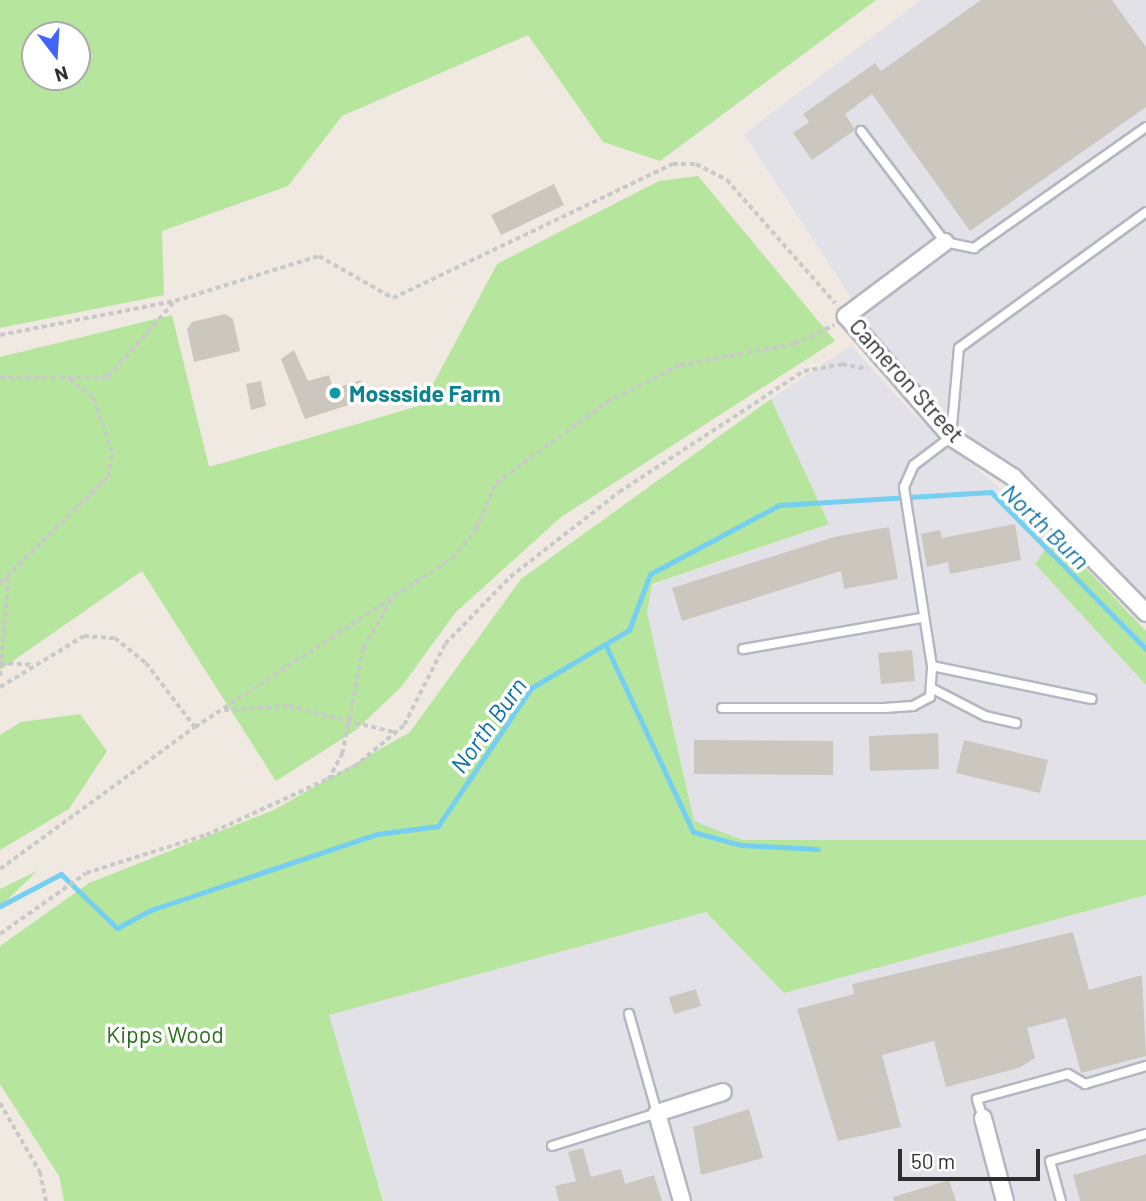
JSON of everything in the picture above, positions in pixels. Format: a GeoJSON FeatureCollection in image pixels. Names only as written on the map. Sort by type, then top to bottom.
{"type":"FeatureCollection","features":[{"type":"Feature","properties":{"kind":"street","name":"Cameron Street"},"geometry":{"type":"LineString","coordinates":[[944,242],[846,316],[951,437],[1013,477],[1146,613]]}},
{"type":"Feature","properties":{"kind":"street"},"geometry":{"type":"LineString","coordinates":[[682,1201],[657,1113],[723,1092]]}},
{"type":"Feature","properties":{"kind":"street"},"geometry":{"type":"LineString","coordinates":[[983,1118],[1005,1201]]}},
{"type":"Feature","properties":{"kind":"lane"},"geometry":{"type":"LineString","coordinates":[[861,131],[944,242],[974,248],[1146,127]]}},
{"type":"Feature","properties":{"kind":"lane"},"geometry":{"type":"LineString","coordinates":[[933,689],[932,666],[921,618],[904,487],[914,465],[951,437],[959,348],[1146,212]]}},
{"type":"Feature","properties":{"kind":"lane"},"geometry":{"type":"LineString","coordinates":[[743,649],[921,618]]}},
{"type":"Feature","properties":{"kind":"lane"},"geometry":{"type":"LineString","coordinates":[[932,666],[1092,699]]}},
{"type":"Feature","properties":{"kind":"lane"},"geometry":{"type":"LineString","coordinates":[[722,708],[913,706],[933,689]]}},
{"type":"Feature","properties":{"kind":"lane"},"geometry":{"type":"LineString","coordinates":[[933,689],[975,712],[1016,723]]}},
{"type":"Feature","properties":{"kind":"lane"},"geometry":{"type":"LineString","coordinates":[[552,1146],[657,1113],[629,1014]]}},
{"type":"Feature","properties":{"kind":"lane"},"geometry":{"type":"LineString","coordinates":[[983,1118],[977,1099],[1068,1074],[1085,1084],[1146,1066]]}},
{"type":"Feature","properties":{"kind":"lane"},"geometry":{"type":"LineString","coordinates":[[1061,1201],[1050,1161],[1146,1134]]}},
{"type":"Feature","properties":{"kind":"path"},"geometry":{"type":"LineString","coordinates":[[0,335],[175,301],[319,256],[393,298],[673,164],[696,164],[727,180],[846,316],[814,338],[680,365],[607,402],[496,483],[466,545],[393,597],[218,711],[0,869]]}},
{"type":"Feature","properties":{"kind":"path"},"geometry":{"type":"LineString","coordinates":[[0,378],[108,377],[175,301]]}},
{"type":"Feature","properties":{"kind":"path"},"geometry":{"type":"LineString","coordinates":[[0,934],[59,889],[86,873],[206,835],[328,781],[397,734],[445,643],[510,577],[619,492],[804,371],[842,364],[895,375]]}},
{"type":"Feature","properties":{"kind":"path"},"geometry":{"type":"LineString","coordinates":[[0,583],[108,477],[112,452],[93,398],[66,376]]}},
{"type":"Feature","properties":{"kind":"path"},"geometry":{"type":"LineString","coordinates":[[0,676],[9,576]]}},
{"type":"Feature","properties":{"kind":"path"},"geometry":{"type":"LineString","coordinates":[[328,781],[342,754],[346,722],[363,648],[393,597]]}},
{"type":"Feature","properties":{"kind":"path"},"geometry":{"type":"LineString","coordinates":[[0,687],[84,636],[115,638],[146,663],[195,727]]}},
{"type":"Feature","properties":{"kind":"path"},"geometry":{"type":"LineString","coordinates":[[2,664],[35,664]]}},
{"type":"Feature","properties":{"kind":"path"},"geometry":{"type":"LineString","coordinates":[[218,711],[263,703],[397,734]]}},
{"type":"Feature","properties":{"kind":"path"},"geometry":{"type":"LineString","coordinates":[[0,1103],[40,1172],[46,1201]]}},
{"type":"Feature","properties":{"kind":"shaded area"},"geometry":{"type":"Polygon","coordinates":[[[921,0],[1146,0],[1146,597],[1022,470],[982,448],[895,365],[744,134],[921,0]]]}},
{"type":"Feature","properties":{"kind":"shaded area"},"geometry":{"type":"Polygon","coordinates":[[[851,345],[911,412],[1055,536],[1035,564],[1146,685],[1146,840],[742,840],[694,821],[647,613],[652,585],[829,524],[771,399],[851,345]]]}},
{"type":"Feature","properties":{"kind":"shaded area"},"geometry":{"type":"Polygon","coordinates":[[[1146,895],[1146,1201],[384,1201],[328,1015],[706,912],[784,993],[1146,895]]]}},
{"type":"Feature","properties":{"kind":"green space"},"geometry":{"type":"Polygon","coordinates":[[[0,0],[876,0],[660,161],[603,142],[528,35],[342,116],[288,186],[162,231],[164,295],[0,328],[0,0]]]}},
{"type":"Feature","properties":{"kind":"green space"},"geometry":{"type":"Polygon","coordinates":[[[698,176],[835,341],[561,517],[455,613],[402,686],[356,730],[276,781],[142,571],[0,670],[0,357],[172,315],[209,467],[422,405],[497,264],[659,181],[698,176]]]}},
{"type":"Feature","properties":{"kind":"green space","name":"Kipps Wood"},"geometry":{"type":"Polygon","coordinates":[[[771,399],[829,524],[652,584],[647,613],[694,821],[742,840],[1146,840],[1146,895],[784,993],[706,912],[329,1015],[383,1201],[64,1201],[59,1176],[0,1084],[0,946],[89,883],[274,810],[410,732],[521,579],[771,399]]]}},
{"type":"Feature","properties":{"kind":"green space"},"geometry":{"type":"Polygon","coordinates":[[[1055,536],[1146,631],[1146,685],[1035,564],[1055,536]]]}},
{"type":"Feature","properties":{"kind":"green space"},"geometry":{"type":"Polygon","coordinates":[[[80,714],[107,751],[69,809],[0,850],[0,735],[21,722],[80,714]]]}},
{"type":"Feature","properties":{"kind":"green space"},"geometry":{"type":"Polygon","coordinates":[[[37,871],[0,907],[0,889],[37,871]]]}},
{"type":"Feature","properties":{"kind":"building"},"geometry":{"type":"Polygon","coordinates":[[[981,0],[1112,0],[1146,47],[1146,107],[970,231],[872,94],[845,114],[855,130],[812,160],[793,133],[809,122],[803,114],[875,63],[881,71],[981,0]]]}},
{"type":"Feature","properties":{"kind":"building"},"geometry":{"type":"Polygon","coordinates":[[[554,184],[564,205],[501,235],[491,215],[554,184]]]}},
{"type":"Feature","properties":{"kind":"building"},"geometry":{"type":"Polygon","coordinates":[[[225,314],[233,319],[240,351],[194,362],[187,329],[192,322],[225,314]]]}},
{"type":"Feature","properties":{"kind":"building","name":"Mossside Farm"},"geometry":{"type":"Polygon","coordinates":[[[294,350],[308,381],[329,375],[333,389],[361,380],[367,399],[305,419],[281,359],[294,350]]]}},
{"type":"Feature","properties":{"kind":"building"},"geometry":{"type":"Polygon","coordinates":[[[261,381],[266,406],[251,410],[246,384],[261,381]]]}},
{"type":"Feature","properties":{"kind":"building"},"geometry":{"type":"Polygon","coordinates":[[[1015,524],[1021,560],[950,574],[948,562],[927,567],[921,534],[940,530],[942,538],[1015,524]]]}},
{"type":"Feature","properties":{"kind":"building"},"geometry":{"type":"Polygon","coordinates":[[[889,527],[898,579],[844,589],[841,571],[682,621],[672,588],[834,537],[889,527]]]}},
{"type":"Feature","properties":{"kind":"building"},"geometry":{"type":"Polygon","coordinates":[[[912,650],[915,681],[881,684],[878,653],[912,650]]]}},
{"type":"Feature","properties":{"kind":"building"},"geometry":{"type":"Polygon","coordinates":[[[938,733],[939,769],[870,771],[869,736],[938,733]]]}},
{"type":"Feature","properties":{"kind":"building"},"geometry":{"type":"Polygon","coordinates":[[[694,740],[833,741],[833,775],[694,774],[694,740]]]}},
{"type":"Feature","properties":{"kind":"building"},"geometry":{"type":"Polygon","coordinates":[[[964,740],[1048,760],[1040,793],[956,773],[964,740]]]}},
{"type":"Feature","properties":{"kind":"building"},"geometry":{"type":"Polygon","coordinates":[[[1073,932],[1089,990],[1142,975],[1146,1056],[1081,1073],[1066,1018],[1027,1028],[1035,1058],[1019,1068],[946,1087],[934,1041],[882,1055],[901,1127],[838,1141],[797,1009],[854,994],[852,984],[1073,932]]]}},
{"type":"Feature","properties":{"kind":"building"},"geometry":{"type":"Polygon","coordinates":[[[696,989],[701,1006],[674,1014],[669,997],[696,989]]]}},
{"type":"Feature","properties":{"kind":"building"},"geometry":{"type":"Polygon","coordinates":[[[749,1109],[763,1158],[701,1175],[693,1127],[749,1109]]]}},
{"type":"Feature","properties":{"kind":"building"},"geometry":{"type":"Polygon","coordinates":[[[583,1148],[591,1177],[621,1169],[625,1184],[654,1175],[662,1201],[559,1201],[555,1186],[576,1181],[568,1152],[583,1148]]]}},
{"type":"Feature","properties":{"kind":"building"},"geometry":{"type":"Polygon","coordinates":[[[1146,1154],[1146,1201],[1080,1201],[1073,1175],[1146,1154]]]}},
{"type":"Feature","properties":{"kind":"building"},"geometry":{"type":"Polygon","coordinates":[[[949,1180],[956,1201],[894,1201],[893,1197],[949,1180]]]}},
{"type":"Feature","properties":{"kind":"waterway","name":"North Burn"},"geometry":{"type":"LineString","coordinates":[[0,906],[61,874],[117,928],[151,910],[377,834],[438,826],[531,688],[629,630],[650,574],[779,505],[991,492],[1146,649]]}},
{"type":"Feature","properties":{"kind":"waterway"},"geometry":{"type":"LineString","coordinates":[[606,646],[693,832],[741,845],[818,849]]}},
{"type":"Feature","properties":{"kind":"place","name":"Mossside Farm"},"geometry":{"type":"Point","coordinates":[335,393]}}]}
